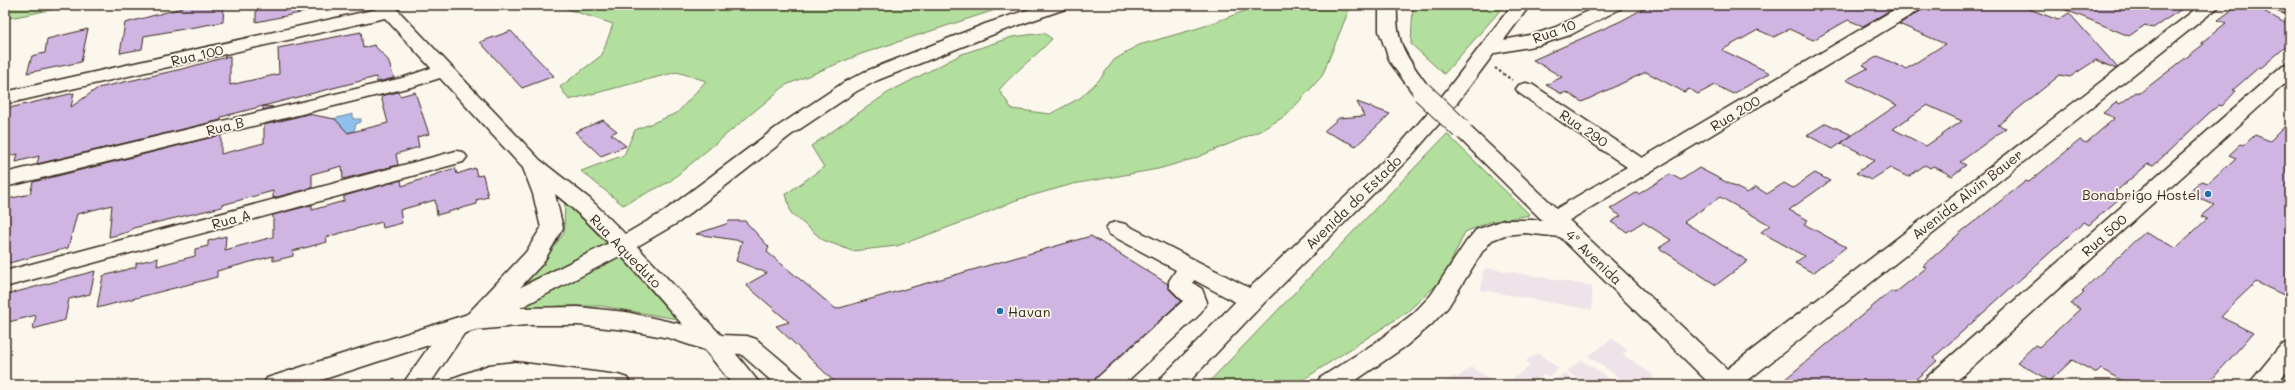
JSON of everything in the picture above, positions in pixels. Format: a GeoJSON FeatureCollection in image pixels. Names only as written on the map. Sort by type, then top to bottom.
{"type":"FeatureCollection","features":[{"type":"Feature","properties":{"kind":"street"},"geometry":{"type":"LineString","coordinates":[[276,385],[465,324],[623,245],[671,217],[784,131],[850,87],[871,76],[950,44],[1059,5]]}},
{"type":"Feature","properties":{"kind":"street","name":"4ª Avenida"},"geometry":{"type":"LineString","coordinates":[[1388,5],[1386,20],[1389,42],[1398,61],[1422,92],[1726,385]]}},
{"type":"Feature","properties":{"kind":"street","name":"Avenida do Estado"},"geometry":{"type":"LineString","coordinates":[[1170,385],[1252,300],[1404,152],[1428,126],[1490,48],[1521,5]]}},
{"type":"Feature","properties":{"kind":"street","name":"Rua 10"},"geometry":{"type":"LineString","coordinates":[[1490,48],[1539,39],[1563,31],[1614,5]]}},
{"type":"Feature","properties":{"kind":"street","name":"Rua 200"},"geometry":{"type":"LineString","coordinates":[[1561,225],[1643,168],[1915,5]]}},
{"type":"Feature","properties":{"kind":"street","name":"Avenida Alvin Bauer"},"geometry":{"type":"LineString","coordinates":[[1726,385],[1954,204],[2212,5]]}},
{"type":"Feature","properties":{"kind":"street"},"geometry":{"type":"LineString","coordinates":[[2280,5],[2290,10]]}},
{"type":"Feature","properties":{"kind":"street","name":"Rua Aqueduto"},"geometry":{"type":"LineString","coordinates":[[386,9],[532,165],[582,204],[623,245],[714,344],[748,385]]}},
{"type":"Feature","properties":{"kind":"street","name":"Rua 100"},"geometry":{"type":"LineString","coordinates":[[5,98],[386,9]]}},
{"type":"Feature","properties":{"kind":"street","name":"Rua 500"},"geometry":{"type":"LineString","coordinates":[[1935,385],[2290,69]]}},
{"type":"Feature","properties":{"kind":"street","name":"Rua B"},"geometry":{"type":"LineString","coordinates":[[5,180],[408,82],[444,70]]}},
{"type":"Feature","properties":{"kind":"street","name":"Rua 290"},"geometry":{"type":"LineString","coordinates":[[1526,89],[1643,168]]}},
{"type":"Feature","properties":{"kind":"street","name":"Rua A"},"geometry":{"type":"LineString","coordinates":[[5,279],[456,157]]}},
{"type":"Feature","properties":{"kind":"street","name":"Rua Aqueduto"},"geometry":{"type":"LineString","coordinates":[[415,385],[465,324],[535,257],[552,228],[544,194],[532,165]]}},
{"type":"Feature","properties":{"kind":"street"},"geometry":{"type":"LineString","coordinates":[[1329,385],[1416,325],[1434,308],[1448,291],[1482,236],[1495,230],[1512,226],[1561,225]]}},
{"type":"Feature","properties":{"kind":"street"},"geometry":{"type":"LineString","coordinates":[[1117,229],[1252,300]]}},
{"type":"Feature","properties":{"kind":"street"},"geometry":{"type":"LineString","coordinates":[[1106,385],[1190,309],[1195,302],[1193,295],[1181,287],[1181,281],[1190,268]]}},
{"type":"Feature","properties":{"kind":"street"},"geometry":{"type":"LineString","coordinates":[[465,324],[527,316],[578,316],[612,319],[671,330],[714,344],[747,345],[793,385]]}},
{"type":"Feature","properties":{"kind":"street"},"geometry":{"type":"LineString","coordinates":[[2261,385],[2290,351]]}},
{"type":"Feature","properties":{"kind":"street"},"geometry":{"type":"LineString","coordinates":[[462,385],[489,375],[515,372],[618,385]]}},
{"type":"Feature","properties":{"kind":"path"},"geometry":{"type":"LineString","coordinates":[[1490,48],[1496,69],[1526,89]]}},
{"type":"Feature","properties":{"kind":"shaded area"},"geometry":{"type":"Polygon","coordinates":[[[1487,268],[1592,286],[1592,310],[1481,290],[1483,271],[1487,268]]]}},
{"type":"Feature","properties":{"kind":"shaded area"},"geometry":{"type":"Polygon","coordinates":[[[1612,339],[1628,350],[1622,354],[1653,375],[1654,380],[1651,382],[1654,384],[1630,385],[1588,356],[1612,339]]]}},
{"type":"Feature","properties":{"kind":"shaded area"},"geometry":{"type":"Polygon","coordinates":[[[1538,353],[1559,369],[1548,377],[1544,374],[1536,381],[1542,385],[1503,385],[1531,365],[1526,361],[1538,353]]]}},
{"type":"Feature","properties":{"kind":"shaded area"},"geometry":{"type":"Polygon","coordinates":[[[1582,360],[1618,385],[1586,385],[1567,371],[1582,360]]]}},
{"type":"Feature","properties":{"kind":"shaded area"},"geometry":{"type":"Polygon","coordinates":[[[1472,367],[1493,382],[1489,385],[1442,384],[1454,376],[1457,378],[1472,367]]]}},
{"type":"Feature","properties":{"kind":"shaded area"},"geometry":{"type":"Polygon","coordinates":[[[1564,373],[1581,385],[1548,385],[1564,373]]]}},
{"type":"Feature","properties":{"kind":"green space"},"geometry":{"type":"Polygon","coordinates":[[[5,5],[75,5],[5,19],[5,5]]]}},
{"type":"Feature","properties":{"kind":"green space"},"geometry":{"type":"Polygon","coordinates":[[[555,5],[1010,5],[861,54],[786,85],[669,182],[623,205],[581,171],[624,155],[635,130],[677,113],[706,81],[677,72],[569,100],[560,87],[602,55],[613,24],[555,5]]]}},
{"type":"Feature","properties":{"kind":"green space"},"geometry":{"type":"Polygon","coordinates":[[[1260,5],[1351,5],[1322,76],[1287,115],[1260,131],[1193,159],[1158,169],[1073,184],[1016,200],[979,216],[897,246],[852,251],[823,240],[791,213],[786,194],[824,167],[811,146],[889,92],[962,54],[1012,37],[1044,33],[1052,39],[999,90],[1012,109],[1050,114],[1080,98],[1100,79],[1114,60],[1139,45],[1202,27],[1260,5]]]}},
{"type":"Feature","properties":{"kind":"green space"},"geometry":{"type":"Polygon","coordinates":[[[1413,5],[1505,5],[1444,74],[1411,44],[1413,5]]]}},
{"type":"Feature","properties":{"kind":"green space"},"geometry":{"type":"Polygon","coordinates":[[[1447,134],[1530,215],[1490,222],[1465,232],[1443,279],[1407,312],[1295,385],[1206,385],[1447,134]]]}},
{"type":"Feature","properties":{"kind":"green space"},"geometry":{"type":"Polygon","coordinates":[[[565,199],[610,248],[505,302],[535,273],[564,233],[565,199]]]}},
{"type":"Feature","properties":{"kind":"green space"},"geometry":{"type":"Polygon","coordinates":[[[621,256],[677,319],[601,306],[562,306],[511,310],[621,256]]]}},
{"type":"Feature","properties":{"kind":"water"},"geometry":{"type":"Polygon","coordinates":[[[353,114],[353,119],[361,119],[361,122],[356,124],[354,131],[339,135],[336,120],[333,119],[353,114]]]}},
{"type":"Feature","properties":{"kind":"building"},"geometry":{"type":"Polygon","coordinates":[[[182,5],[224,5],[223,22],[144,36],[142,49],[120,53],[125,23],[182,8],[182,5]]]}},
{"type":"Feature","properties":{"kind":"building"},"geometry":{"type":"Polygon","coordinates":[[[256,5],[304,5],[305,12],[256,22],[256,5]]]}},
{"type":"Feature","properties":{"kind":"building"},"geometry":{"type":"Polygon","coordinates":[[[1650,5],[1899,5],[1863,26],[1848,20],[1813,40],[1789,29],[1774,37],[1758,30],[1722,50],[1770,73],[1733,94],[1715,85],[1698,94],[1689,89],[1684,92],[1646,72],[1582,102],[1566,92],[1562,94],[1546,85],[1562,77],[1533,60],[1621,21],[1650,5]]]}},
{"type":"Feature","properties":{"kind":"building"},"geometry":{"type":"Polygon","coordinates":[[[1925,5],[2019,5],[2058,20],[2069,13],[2117,67],[2116,69],[2096,60],[2070,77],[2060,75],[1998,125],[2006,128],[1960,162],[1966,165],[1952,176],[1933,166],[1930,168],[1925,165],[1908,177],[1890,168],[1871,180],[1856,173],[1875,160],[1841,143],[1897,105],[1846,80],[1868,68],[1863,65],[1878,56],[1906,69],[1945,44],[1899,24],[1922,10],[1925,5]],[[1927,105],[1893,129],[1926,146],[1962,121],[1927,105]]]}},
{"type":"Feature","properties":{"kind":"building"},"geometry":{"type":"Polygon","coordinates":[[[2054,5],[2188,5],[2153,28],[2145,25],[2129,36],[2054,5]]]}},
{"type":"Feature","properties":{"kind":"building"},"geometry":{"type":"Polygon","coordinates":[[[2239,5],[2253,5],[2290,26],[2290,43],[2261,68],[2259,67],[2233,90],[2236,91],[2222,106],[2219,105],[2209,113],[2153,166],[2148,164],[2113,194],[2120,198],[2089,225],[2084,222],[1933,358],[1937,361],[1909,385],[1778,385],[1891,291],[1895,293],[1926,268],[1923,266],[1961,232],[2026,181],[2029,182],[2080,140],[2086,143],[2115,118],[2103,113],[2117,102],[2120,104],[2136,92],[2140,93],[2204,44],[2201,43],[2226,23],[2218,20],[2239,5]]]}},
{"type":"Feature","properties":{"kind":"building"},"geometry":{"type":"Polygon","coordinates":[[[88,29],[81,62],[27,73],[32,56],[45,53],[47,39],[88,29]]]}},
{"type":"Feature","properties":{"kind":"building"},"geometry":{"type":"Polygon","coordinates":[[[511,31],[554,76],[522,88],[480,42],[511,31]]]}},
{"type":"Feature","properties":{"kind":"building"},"geometry":{"type":"Polygon","coordinates":[[[361,32],[363,48],[374,45],[388,60],[394,78],[377,82],[376,77],[221,117],[221,120],[37,164],[39,156],[16,162],[18,154],[5,157],[5,109],[74,93],[71,107],[98,88],[182,69],[230,56],[230,85],[279,74],[278,48],[361,32]]]}},
{"type":"Feature","properties":{"kind":"building"},"geometry":{"type":"Polygon","coordinates":[[[398,92],[400,96],[415,92],[429,134],[417,137],[419,147],[396,154],[398,165],[343,179],[342,166],[312,174],[312,188],[273,198],[273,191],[222,205],[222,207],[133,228],[128,232],[109,237],[112,205],[77,214],[68,248],[5,264],[5,210],[8,199],[30,194],[33,182],[221,135],[221,154],[264,143],[264,125],[308,114],[335,119],[348,133],[388,123],[381,96],[398,92]]]}},
{"type":"Feature","properties":{"kind":"building"},"geometry":{"type":"Polygon","coordinates":[[[1357,102],[1390,114],[1356,146],[1324,131],[1339,118],[1364,116],[1357,102]]]}},
{"type":"Feature","properties":{"kind":"building"},"geometry":{"type":"Polygon","coordinates":[[[263,106],[273,107],[263,110],[263,106]]]}},
{"type":"Feature","properties":{"kind":"building"},"geometry":{"type":"Polygon","coordinates":[[[603,120],[617,131],[611,134],[626,146],[601,156],[575,132],[603,120]]]}},
{"type":"Feature","properties":{"kind":"building"},"geometry":{"type":"Polygon","coordinates":[[[2290,121],[2290,298],[2256,282],[2236,301],[2221,317],[2253,333],[2207,385],[2130,385],[2101,369],[2097,373],[2072,360],[2050,381],[2017,362],[2035,345],[2039,347],[2080,309],[2071,304],[2084,292],[2082,291],[2144,232],[2176,248],[2207,219],[2201,216],[2214,205],[2188,193],[2202,181],[2208,183],[2236,158],[2229,155],[2241,144],[2244,145],[2255,135],[2270,141],[2290,121]]]}},
{"type":"Feature","properties":{"kind":"building"},"geometry":{"type":"Polygon","coordinates":[[[1826,123],[1852,135],[1833,149],[1807,135],[1826,123]]]}},
{"type":"Feature","properties":{"kind":"building"},"geometry":{"type":"Polygon","coordinates":[[[455,168],[457,174],[475,168],[477,176],[483,175],[488,197],[476,200],[477,204],[437,215],[435,200],[400,210],[402,223],[383,228],[382,222],[326,237],[327,242],[293,251],[293,256],[273,261],[273,256],[217,271],[217,277],[97,308],[103,276],[136,267],[136,263],[158,258],[157,266],[195,256],[195,249],[208,246],[208,241],[226,236],[225,250],[273,237],[273,215],[312,205],[312,210],[344,201],[344,196],[401,180],[402,186],[455,168]]]}},
{"type":"Feature","properties":{"kind":"building"},"geometry":{"type":"Polygon","coordinates":[[[1699,168],[1747,193],[1756,187],[1767,194],[1784,183],[1793,188],[1815,173],[1830,181],[1789,210],[1808,220],[1804,224],[1846,247],[1813,273],[1795,263],[1804,256],[1761,232],[1770,225],[1720,197],[1684,222],[1748,261],[1716,285],[1659,248],[1671,240],[1643,222],[1627,232],[1611,222],[1621,216],[1610,209],[1636,193],[1639,194],[1670,174],[1681,180],[1699,168]]]}},
{"type":"Feature","properties":{"kind":"building","name":"Havan"},"geometry":{"type":"Polygon","coordinates":[[[729,221],[745,221],[769,247],[767,252],[836,309],[1091,236],[1168,284],[1168,288],[1181,301],[1094,381],[1076,385],[838,385],[776,326],[789,322],[746,285],[767,273],[736,261],[742,241],[696,234],[726,224],[729,221]]]}},
{"type":"Feature","properties":{"kind":"building"},"geometry":{"type":"Polygon","coordinates":[[[95,271],[90,294],[69,299],[65,320],[33,329],[36,315],[5,323],[5,295],[95,271]]]}},
{"type":"Feature","properties":{"kind":"place","name":"Bonabrigo Hostel"},"geometry":{"type":"Point","coordinates":[2208,194]}},
{"type":"Feature","properties":{"kind":"place","name":"Havan"},"geometry":{"type":"Point","coordinates":[1000,311]}}]}
